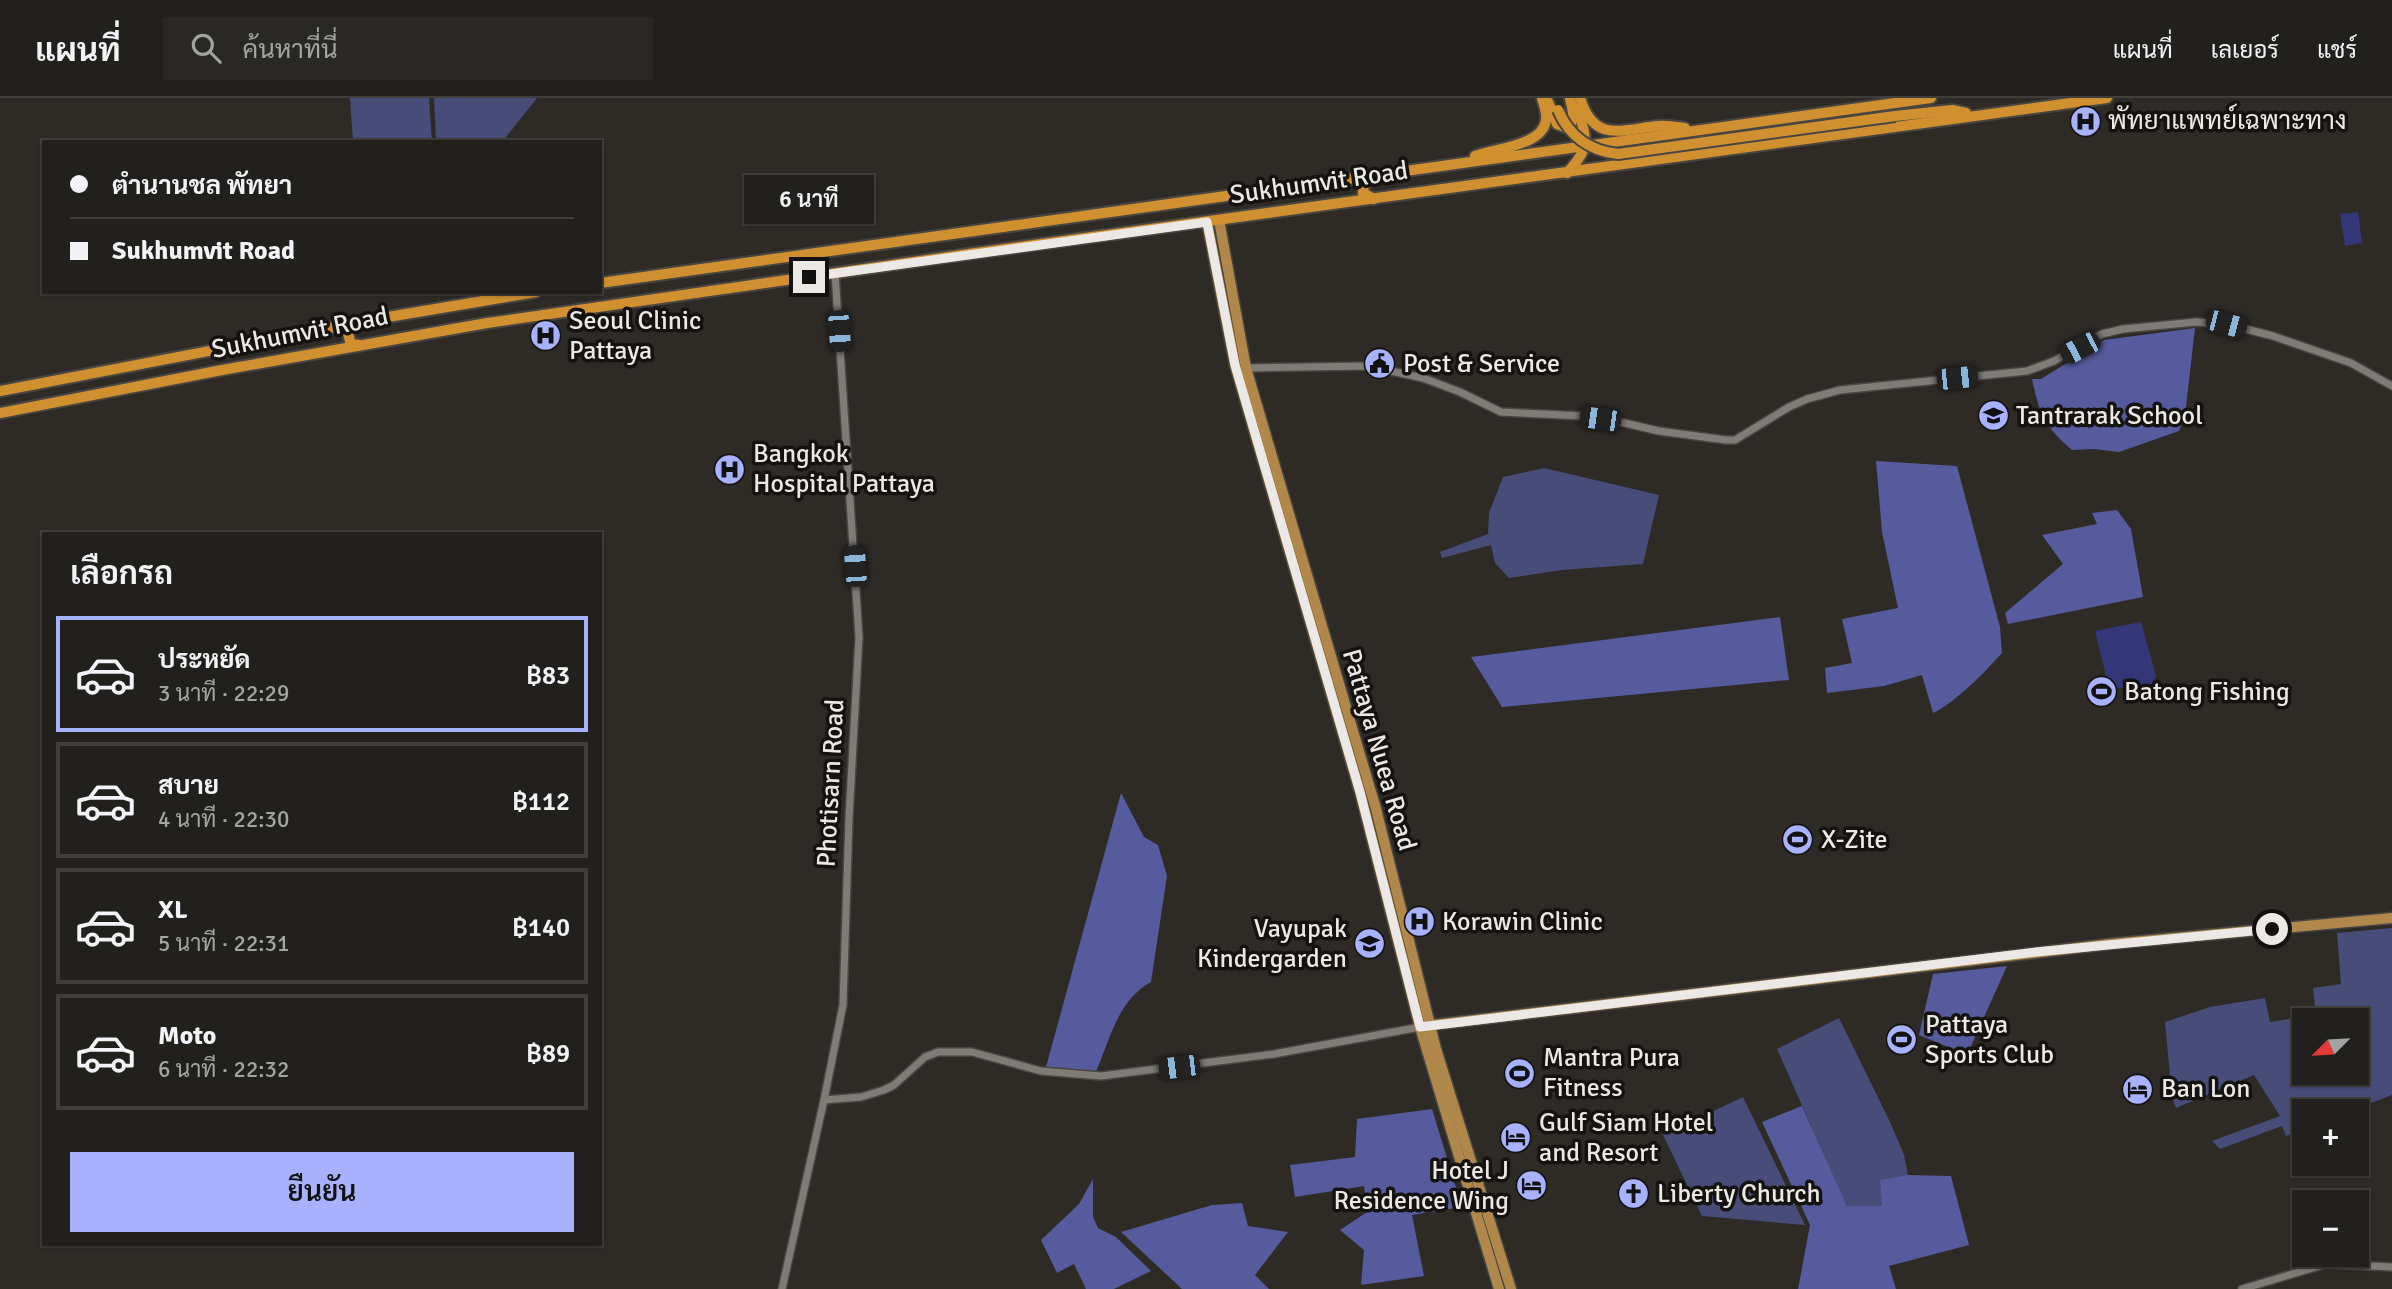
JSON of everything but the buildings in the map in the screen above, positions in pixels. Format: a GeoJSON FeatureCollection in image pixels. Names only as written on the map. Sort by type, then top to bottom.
{"type":"FeatureCollection","features":[{"type":"Feature","properties":{"kind":"highway"},"geometry":{"type":"LineString","coordinates":[[1544,98],[1558,124],[1565,127],[1573,122],[1574,118],[1570,98]]}},
{"type":"Feature","properties":{"kind":"highway"},"geometry":{"type":"LineString","coordinates":[[1456,163],[1488,151],[1526,142],[1537,136],[1543,129],[1546,117],[1544,98]]}},
{"type":"Feature","properties":{"kind":"highway"},"geometry":{"type":"LineString","coordinates":[[1578,98],[1589,118],[1604,130],[1617,132],[1660,126],[1707,129]]}},
{"type":"Feature","properties":{"kind":"highway"},"geometry":{"type":"LineString","coordinates":[[1567,173],[1586,145],[1578,98]]}},
{"type":"Feature","properties":{"kind":"highway","name":"Sukhumvit Road"},"geometry":{"type":"LineString","coordinates":[[602,282],[1931,98]]}},
{"type":"Feature","properties":{"kind":"highway","name":"Sukhumvit Road"},"geometry":{"type":"LineString","coordinates":[[0,413],[499,321],[2107,98]]}},
{"type":"Feature","properties":{"kind":"highway"},"geometry":{"type":"LineString","coordinates":[[1556,104],[1564,123],[1583,143],[1600,151],[1618,154],[1895,116],[1952,110],[1986,114]]}},
{"type":"Feature","properties":{"kind":"highway"},"geometry":{"type":"LineString","coordinates":[[1371,176],[1364,183],[1363,192],[1374,199]]}},
{"type":"Feature","properties":{"kind":"highway"},"geometry":{"type":"LineString","coordinates":[[1210,199],[1213,221]]}},
{"type":"Feature","properties":{"kind":"highway"},"geometry":{"type":"LineString","coordinates":[[1052,221],[1063,224],[1068,231],[1056,242]]}},
{"type":"Feature","properties":{"kind":"highway","name":"Sukhumvit Road"},"geometry":{"type":"LineString","coordinates":[[0,391],[524,294]]}},
{"type":"Feature","properties":{"kind":"highway"},"geometry":{"type":"LineString","coordinates":[[357,323],[348,333],[348,338],[352,344],[360,345]]}},
{"type":"Feature","properties":{"kind":"highway"},"geometry":{"type":"LineString","coordinates":[[327,329],[340,338],[339,346],[331,350]]}},
{"type":"Feature","properties":{"kind":"main road","name":"Pattaya Nuea Road"},"geometry":{"type":"LineString","coordinates":[[1213,221],[1246,368],[1369,785],[1425,1026],[1511,1289]]}},
{"type":"Feature","properties":{"kind":"main road","name":"Pattaya Nuea Road"},"geometry":{"type":"LineString","coordinates":[[1213,221],[1235,365],[1356,779],[1499,1289]]}},
{"type":"Feature","properties":{"kind":"main road"},"geometry":{"type":"LineString","coordinates":[[1425,1026],[2109,944],[2392,918]]}},
{"type":"Feature","properties":{"kind":"street","name":"Photisarn Road"},"geometry":{"type":"LineString","coordinates":[[782,1289],[843,1006],[849,818],[859,637],[835,273]]}},
{"type":"Feature","properties":{"kind":"street"},"geometry":{"type":"LineString","coordinates":[[1246,368],[1368,366],[1423,378],[1501,412],[1583,416],[1659,431],[1726,440],[1735,440],[1789,407],[1840,390],[2027,371],[2054,361],[2102,334],[2123,329],[2196,322],[2226,324],[2273,336],[2351,363],[2392,386]]}},
{"type":"Feature","properties":{"kind":"street"},"geometry":{"type":"LineString","coordinates":[[824,1100],[861,1097],[884,1090],[894,1085],[925,1057],[938,1052],[972,1052],[1041,1071],[1101,1076],[1266,1056],[1425,1026]]}},
{"type":"Feature","properties":{"kind":"street"},"geometry":{"type":"LineString","coordinates":[[2242,1289],[2326,1264],[2392,1266]]}},
{"type":"Feature","properties":{"kind":"shaded area"},"geometry":{"type":"Polygon","coordinates":[[[350,98],[429,98],[432,140],[353,140],[350,98]]]}},
{"type":"Feature","properties":{"kind":"shaded area"},"geometry":{"type":"Polygon","coordinates":[[[434,98],[537,98],[504,140],[436,140],[434,98]]]}},
{"type":"Feature","properties":{"kind":"shaded area"},"geometry":{"type":"Polygon","coordinates":[[[2358,212],[2362,243],[2345,246],[2340,214],[2358,212]]]}},
{"type":"Feature","properties":{"kind":"shaded area"},"geometry":{"type":"Polygon","coordinates":[[[2195,328],[2185,416],[2179,431],[2119,452],[2072,450],[2049,426],[2037,401],[2032,379],[2041,379],[2104,340],[2195,328]]]}},
{"type":"Feature","properties":{"kind":"shaded area"},"geometry":{"type":"Polygon","coordinates":[[[1876,461],[1957,466],[2000,627],[2002,653],[1960,694],[1933,713],[1922,675],[1884,686],[1827,693],[1825,668],[1852,663],[1842,619],[1898,608],[1882,532],[1876,461]]]}},
{"type":"Feature","properties":{"kind":"shaded area"},"geometry":{"type":"Polygon","coordinates":[[[1544,468],[1659,495],[1643,564],[1562,570],[1509,578],[1495,563],[1491,545],[1442,558],[1440,552],[1488,534],[1489,513],[1503,477],[1544,468]]]}},
{"type":"Feature","properties":{"kind":"shaded area"},"geometry":{"type":"Polygon","coordinates":[[[2117,510],[2131,529],[2143,597],[2008,624],[2005,613],[2063,564],[2042,535],[2097,524],[2092,513],[2117,510]]]}},
{"type":"Feature","properties":{"kind":"shaded area"},"geometry":{"type":"Polygon","coordinates":[[[1780,617],[1789,680],[1502,707],[1471,657],[1780,617]]]}},
{"type":"Feature","properties":{"kind":"shaded area"},"geometry":{"type":"Polygon","coordinates":[[[2141,622],[2156,676],[2150,687],[2109,688],[2095,631],[2141,622]]]}},
{"type":"Feature","properties":{"kind":"shaded area"},"geometry":{"type":"Polygon","coordinates":[[[1121,793],[1144,837],[1158,845],[1167,876],[1151,982],[1130,999],[1116,1021],[1096,1072],[1046,1067],[1121,793]]]}},
{"type":"Feature","properties":{"kind":"shaded area"},"geometry":{"type":"Polygon","coordinates":[[[2392,928],[2392,1095],[2369,1104],[2369,1099],[2292,1099],[2292,1134],[2286,1136],[2282,1126],[2220,1149],[2212,1141],[2280,1116],[2254,1075],[2176,1108],[2172,1097],[2165,1022],[2210,1007],[2265,998],[2270,1022],[2292,1018],[2292,1085],[2370,1085],[2370,1008],[2305,1008],[2315,1006],[2313,988],[2341,984],[2337,933],[2392,928]]]}},
{"type":"Feature","properties":{"kind":"shaded area"},"geometry":{"type":"Polygon","coordinates":[[[2007,966],[1967,1055],[1919,1035],[1933,974],[2007,966]]]}},
{"type":"Feature","properties":{"kind":"shaded area"},"geometry":{"type":"Polygon","coordinates":[[[1839,1018],[1904,1155],[1908,1175],[1881,1181],[1882,1206],[1847,1207],[1777,1049],[1839,1018]]]}},
{"type":"Feature","properties":{"kind":"shaded area"},"geometry":{"type":"Polygon","coordinates":[[[1743,1097],[1805,1225],[1702,1216],[1663,1135],[1743,1097]]]}},
{"type":"Feature","properties":{"kind":"shaded area"},"geometry":{"type":"Polygon","coordinates":[[[1802,1106],[1847,1206],[1882,1206],[1880,1180],[1908,1175],[1951,1176],[1969,1245],[1889,1266],[1896,1289],[1798,1289],[1810,1225],[1762,1122],[1802,1106]]]}},
{"type":"Feature","properties":{"kind":"shaded area"},"geometry":{"type":"Polygon","coordinates":[[[1432,1109],[1462,1207],[1412,1215],[1424,1276],[1361,1285],[1364,1250],[1340,1230],[1367,1212],[1364,1186],[1295,1197],[1290,1165],[1355,1157],[1357,1119],[1432,1109]]]}},
{"type":"Feature","properties":{"kind":"shaded area"},"geometry":{"type":"Polygon","coordinates":[[[1093,1179],[1093,1217],[1098,1228],[1116,1237],[1151,1271],[1114,1289],[1086,1289],[1074,1264],[1057,1273],[1041,1240],[1079,1204],[1093,1179]]]}},
{"type":"Feature","properties":{"kind":"shaded area"},"geometry":{"type":"Polygon","coordinates":[[[1242,1203],[1248,1226],[1288,1232],[1255,1275],[1269,1289],[1182,1289],[1121,1232],[1212,1205],[1242,1203]]]}},
{"type":"Feature","properties":{"kind":"place","name":"พัทยาแพทย์เฉพาะทาง"},"geometry":{"type":"Point","coordinates":[2085,121]}},
{"type":"Feature","properties":{"kind":"place","name":"Seoul Clinic Pattaya"},"geometry":{"type":"Point","coordinates":[546,336]}},
{"type":"Feature","properties":{"kind":"place","name":"Post & Service"},"geometry":{"type":"Point","coordinates":[1380,364]}},
{"type":"Feature","properties":{"kind":"place","name":"Tantrarak School"},"geometry":{"type":"Point","coordinates":[1993,416]}},
{"type":"Feature","properties":{"kind":"place","name":"Bangkok Hospital Pattaya"},"geometry":{"type":"Point","coordinates":[730,469]}},
{"type":"Feature","properties":{"kind":"place","name":"Batong Fishing"},"geometry":{"type":"Point","coordinates":[2101,692]}},
{"type":"Feature","properties":{"kind":"place","name":"X-Zite"},"geometry":{"type":"Point","coordinates":[1798,840]}},
{"type":"Feature","properties":{"kind":"place","name":"Korawin Clinic"},"geometry":{"type":"Point","coordinates":[1419,922]}},
{"type":"Feature","properties":{"kind":"place","name":"Vayupak Kindergarden"},"geometry":{"type":"Point","coordinates":[1370,944]}},
{"type":"Feature","properties":{"kind":"place","name":"Pattaya Sports Club"},"geometry":{"type":"Point","coordinates":[1902,1040]}},
{"type":"Feature","properties":{"kind":"place","name":"Mantra Pura Fitness"},"geometry":{"type":"Point","coordinates":[1520,1073]}},
{"type":"Feature","properties":{"kind":"place","name":"Ban Lon"},"geometry":{"type":"Point","coordinates":[2138,1089]}},
{"type":"Feature","properties":{"kind":"place","name":"Gulf Siam Hotel and Resort"},"geometry":{"type":"Point","coordinates":[1516,1138]}},
{"type":"Feature","properties":{"kind":"place","name":"Hotel J Residence Wing"},"geometry":{"type":"Point","coordinates":[1532,1186]}},
{"type":"Feature","properties":{"kind":"place","name":"Liberty Church"},"geometry":{"type":"Point","coordinates":[1634,1194]}},
{"type":"Feature","properties":{"kind":"route"},"geometry":{"type":"LineString","coordinates":[[809,277],[1207,222],[1235,365],[1360,792],[1420,1027],[2036,952],[2272,929]]}}]}
